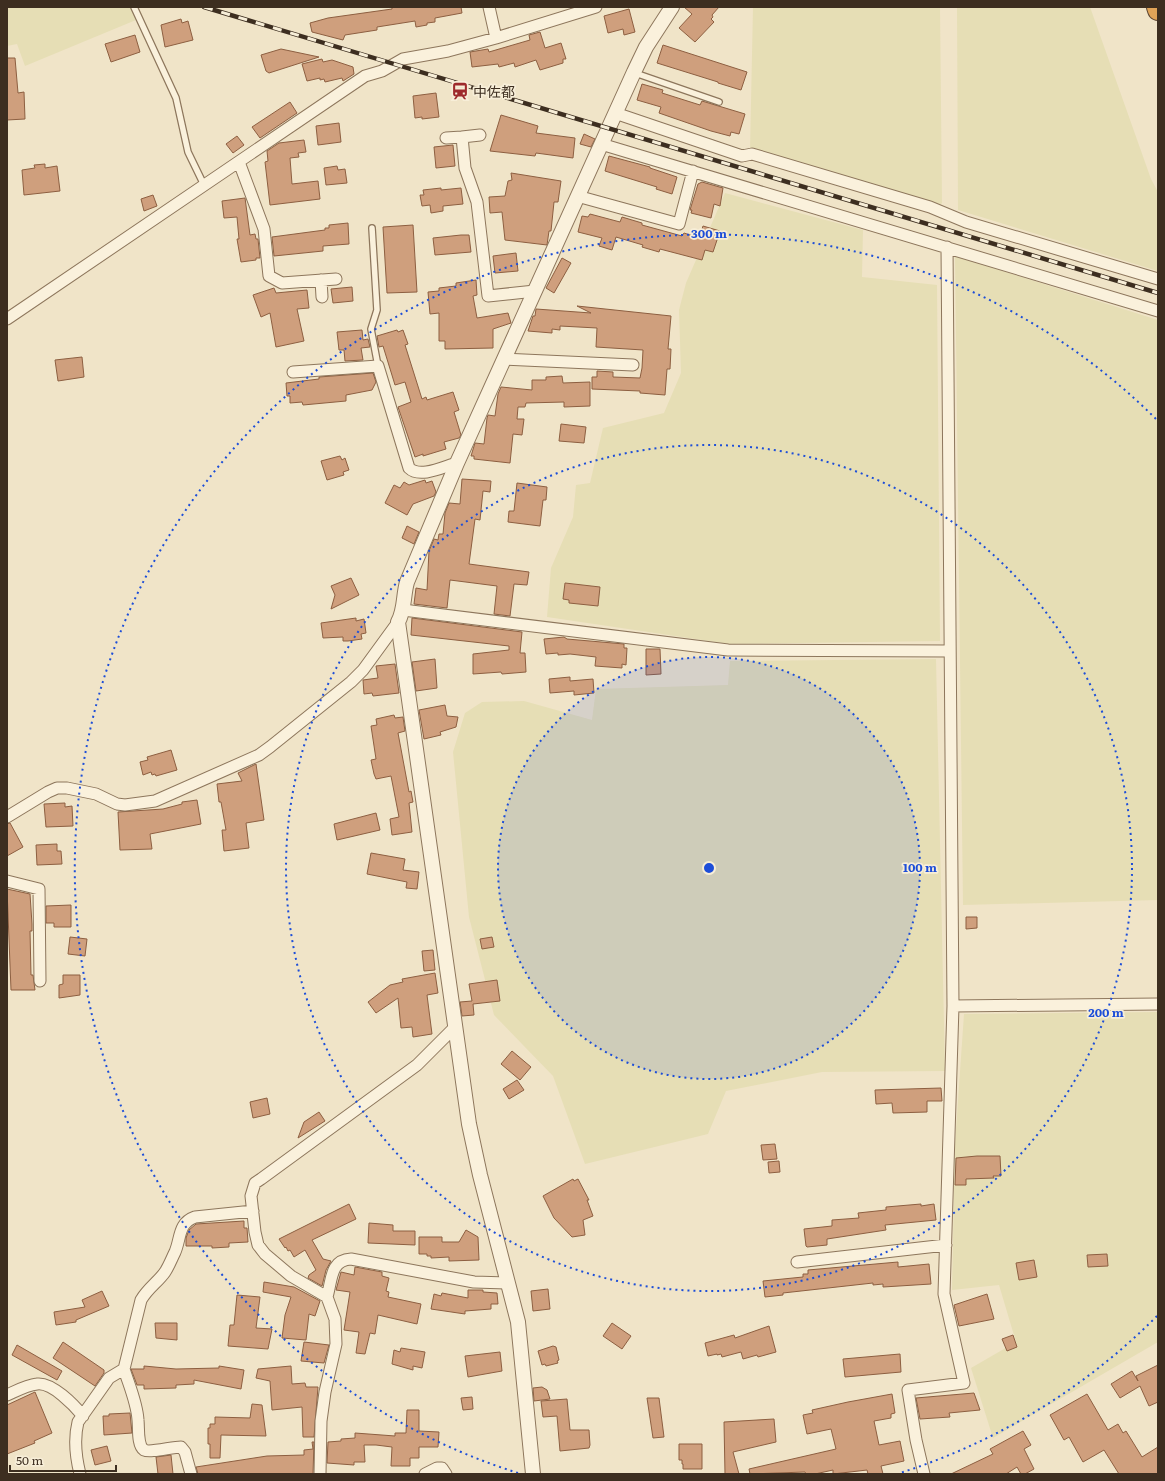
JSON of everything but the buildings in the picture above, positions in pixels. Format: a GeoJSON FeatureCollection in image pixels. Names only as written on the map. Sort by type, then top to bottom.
{"type":"FeatureCollection","features":[{"type":"Feature","properties":{"kind":"street"},"geometry":{"type":"LineString","coordinates":[[489,7],[496,38]]}},
{"type":"Feature","properties":{"kind":"street"},"geometry":{"type":"LineString","coordinates":[[7,319],[365,76],[382,70],[403,59],[448,51],[496,38],[596,7]]}},
{"type":"Feature","properties":{"kind":"street"},"geometry":{"type":"LineString","coordinates":[[533,1474],[518,1322],[507,1283],[469,1124],[400,616],[407,582],[457,463],[614,113],[646,47],[672,7]]}},
{"type":"Feature","properties":{"kind":"street"},"geometry":{"type":"LineString","coordinates":[[614,113],[742,156],[752,154],[930,207],[966,222],[1158,278]]}},
{"type":"Feature","properties":{"kind":"street"},"geometry":{"type":"LineString","coordinates":[[446,138],[480,134]]}},
{"type":"Feature","properties":{"kind":"street"},"geometry":{"type":"LineString","coordinates":[[462,137],[465,168],[478,202],[488,296],[535,292]]}},
{"type":"Feature","properties":{"kind":"street"},"geometry":{"type":"LineString","coordinates":[[601,144],[1158,310]]}},
{"type":"Feature","properties":{"kind":"street"},"geometry":{"type":"LineString","coordinates":[[239,162],[264,229],[269,276],[282,283],[336,279]]}},
{"type":"Feature","properties":{"kind":"street"},"geometry":{"type":"LineString","coordinates":[[577,196],[679,224],[693,171]]}},
{"type":"Feature","properties":{"kind":"street"},"geometry":{"type":"LineString","coordinates":[[924,1474],[916,1440],[908,1390],[964,1383],[944,1294],[953,1006],[947,247]]}},
{"type":"Feature","properties":{"kind":"street"},"geometry":{"type":"LineString","coordinates":[[321,280],[322,297]]}},
{"type":"Feature","properties":{"kind":"street"},"geometry":{"type":"LineString","coordinates":[[504,359],[633,365]]}},
{"type":"Feature","properties":{"kind":"street"},"geometry":{"type":"LineString","coordinates":[[293,372],[378,366],[409,468],[413,472],[420,473],[457,463]]}},
{"type":"Feature","properties":{"kind":"street"},"geometry":{"type":"LineString","coordinates":[[400,616],[728,650],[950,651]]}},
{"type":"Feature","properties":{"kind":"street"},"geometry":{"type":"LineString","coordinates":[[7,817],[57,788],[67,788],[96,794],[117,804],[126,805],[155,802],[258,755],[270,748],[351,682],[363,670],[400,616]]}},
{"type":"Feature","properties":{"kind":"street"},"geometry":{"type":"LineString","coordinates":[[7,881],[39,889],[40,980]]}},
{"type":"Feature","properties":{"kind":"street"},"geometry":{"type":"LineString","coordinates":[[953,1006],[1158,1004]]}},
{"type":"Feature","properties":{"kind":"street"},"geometry":{"type":"LineString","coordinates":[[327,1297],[291,1276],[265,1254],[256,1239],[251,1196],[256,1183],[417,1065],[456,1026]]}},
{"type":"Feature","properties":{"kind":"street"},"geometry":{"type":"LineString","coordinates":[[191,1474],[185,1452],[181,1447],[150,1451],[144,1450],[140,1445],[138,1416],[124,1369],[141,1300],[146,1290],[164,1272],[179,1243],[180,1230],[183,1224],[195,1217],[253,1211]]}},
{"type":"Feature","properties":{"kind":"street"},"geometry":{"type":"LineString","coordinates":[[797,1262],[946,1245]]}},
{"type":"Feature","properties":{"kind":"street"},"geometry":{"type":"LineString","coordinates":[[320,1474],[321,1421],[325,1392],[336,1344],[335,1319],[327,1297],[335,1266],[340,1260],[351,1259],[474,1282],[507,1283]]}},
{"type":"Feature","properties":{"kind":"street"},"geometry":{"type":"LineString","coordinates":[[80,1474],[76,1430],[78,1422],[109,1378],[124,1369]]}},
{"type":"Feature","properties":{"kind":"street"},"geometry":{"type":"LineString","coordinates":[[7,1395],[36,1384],[43,1384],[63,1395],[83,1416]]}},
{"type":"Feature","properties":{"kind":"street"},"geometry":{"type":"LineString","coordinates":[[425,1474],[437,1468],[442,1468],[446,1474]]}},
{"type":"Feature","properties":{"kind":"lane"},"geometry":{"type":"LineString","coordinates":[[134,7],[176,98],[188,152],[204,184]]}},
{"type":"Feature","properties":{"kind":"lane"},"geometry":{"type":"LineString","coordinates":[[634,72],[719,102]]}},
{"type":"Feature","properties":{"kind":"lane"},"geometry":{"type":"LineString","coordinates":[[372,228],[377,310],[371,329],[378,366]]}},
{"type":"Feature","properties":{"kind":"shaded area"},"geometry":{"type":"Polygon","coordinates":[[[7,7],[130,7],[136,20],[25,66],[17,44],[7,46],[7,7]]]}},
{"type":"Feature","properties":{"kind":"shaded area"},"geometry":{"type":"Polygon","coordinates":[[[753,7],[940,7],[942,203],[939,206],[750,151],[753,7]]]}},
{"type":"Feature","properties":{"kind":"shaded area"},"geometry":{"type":"Polygon","coordinates":[[[957,7],[1090,7],[1151,179],[1158,192],[1158,271],[958,210],[957,7]]]}},
{"type":"Feature","properties":{"kind":"shaded area"},"geometry":{"type":"Polygon","coordinates":[[[725,193],[863,230],[862,277],[937,285],[940,641],[729,644],[547,617],[551,568],[573,517],[576,485],[590,483],[603,428],[664,413],[681,373],[679,310],[686,283],[725,193]]]}},
{"type":"Feature","properties":{"kind":"shaded area"},"geometry":{"type":"Polygon","coordinates":[[[955,256],[1158,320],[1158,900],[963,905],[955,256]]]}},
{"type":"Feature","properties":{"kind":"shaded area"},"geometry":{"type":"Polygon","coordinates":[[[936,659],[945,1071],[822,1072],[726,1091],[708,1134],[585,1164],[553,1076],[494,1015],[469,917],[453,752],[465,713],[482,702],[524,701],[592,720],[596,689],[728,685],[730,661],[936,659]]]}},
{"type":"Feature","properties":{"kind":"shaded area"},"geometry":{"type":"Polygon","coordinates":[[[1158,1012],[1158,1342],[993,1438],[971,1368],[1016,1342],[999,1285],[952,1290],[955,1144],[964,1014],[1158,1012]]]}},
{"type":"Feature","properties":{"kind":"railway"},"geometry":{"type":"LineString","coordinates":[[204,7],[1158,293]]}},
{"type":"Feature","properties":{"kind":"place","name":"中佐都"},"geometry":{"type":"Point","coordinates":[460,91]}}]}
